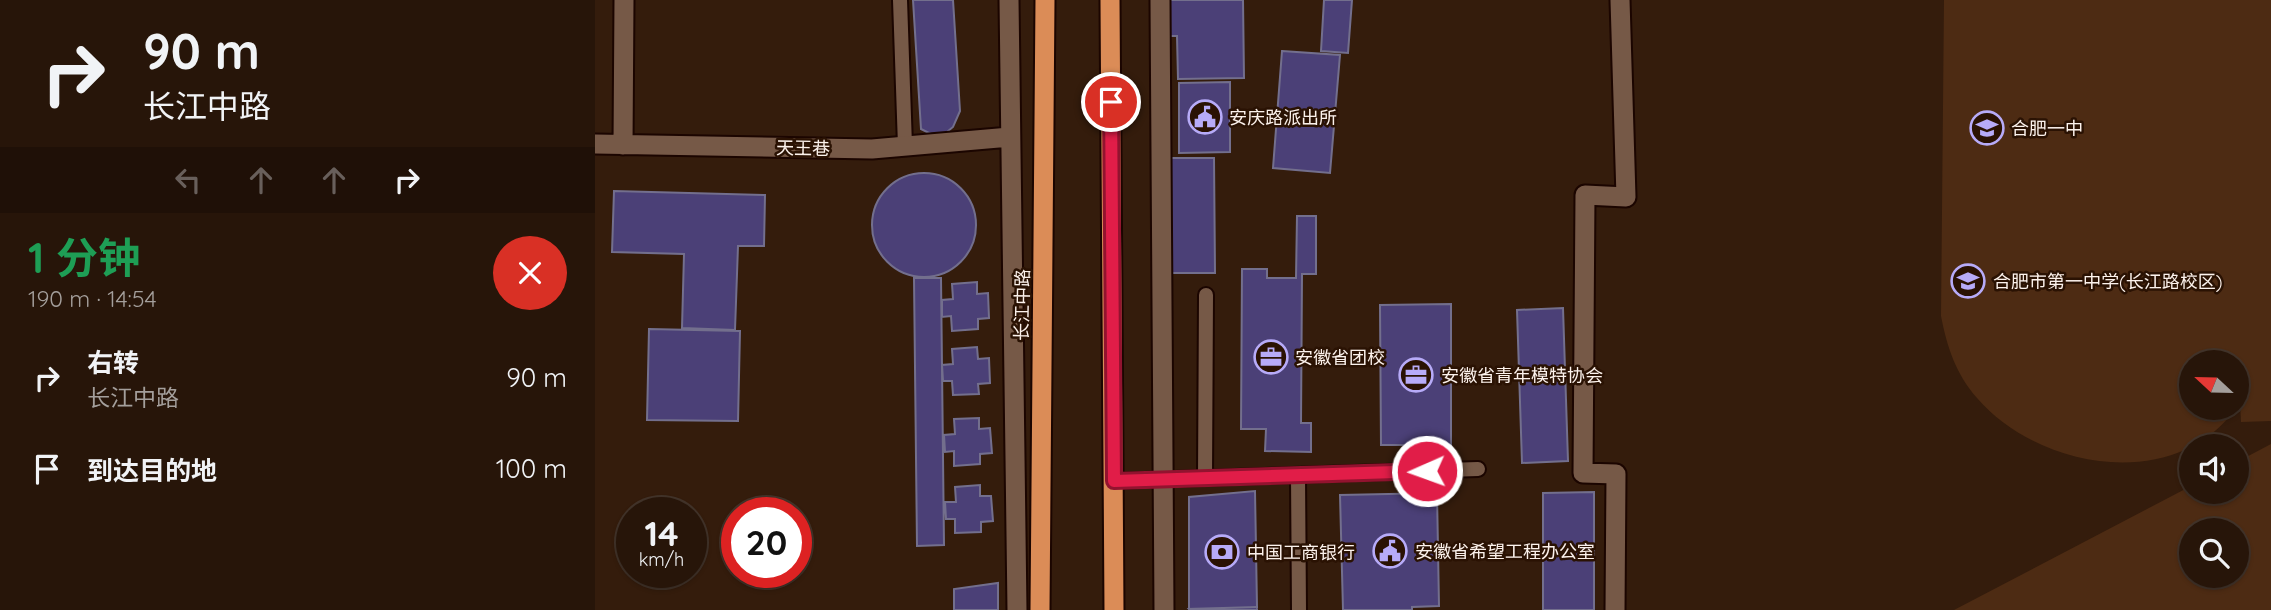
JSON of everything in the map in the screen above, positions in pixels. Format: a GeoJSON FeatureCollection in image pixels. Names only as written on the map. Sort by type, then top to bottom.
{"type":"FeatureCollection","features":[{"type":"Feature","properties":{"kind":"highway","name":"长江中路"},"geometry":{"type":"LineString","coordinates":[[1040,610],[1045,0]]}},
{"type":"Feature","properties":{"kind":"highway"},"geometry":{"type":"LineString","coordinates":[[1110,0],[1114,610]]}},
{"type":"Feature","properties":{"kind":"street"},"geometry":{"type":"LineString","coordinates":[[622,145],[624,0]]}},
{"type":"Feature","properties":{"kind":"street"},"geometry":{"type":"LineString","coordinates":[[1009,0],[1017,610]]}},
{"type":"Feature","properties":{"kind":"street"},"geometry":{"type":"LineString","coordinates":[[1160,0],[1164,610]]}},
{"type":"Feature","properties":{"kind":"street"},"geometry":{"type":"LineString","coordinates":[[1615,610],[1616,474],[1583,473],[1585,195],[1626,197],[1621,0]]}},
{"type":"Feature","properties":{"kind":"street","name":"天王巷"},"geometry":{"type":"LineString","coordinates":[[595,145],[872,149],[1010,137]]}},
{"type":"Feature","properties":{"kind":"lane"},"geometry":{"type":"LineString","coordinates":[[900,0],[905,146]]}},
{"type":"Feature","properties":{"kind":"lane"},"geometry":{"type":"LineString","coordinates":[[1205,478],[1206,295]]}},
{"type":"Feature","properties":{"kind":"lane"},"geometry":{"type":"LineString","coordinates":[[1114,481],[1478,469]]}},
{"type":"Feature","properties":{"kind":"lane"},"geometry":{"type":"LineString","coordinates":[[1298,475],[1299,610]]}},
{"type":"Feature","properties":{"kind":"shaded area"},"geometry":{"type":"Polygon","coordinates":[[[1944,0],[2271,0],[2271,421],[2241,422],[2249,420],[2249,350],[2179,350],[2179,420],[2225,420],[2212,434],[2179,434],[2179,452],[2145,461],[2108,462],[2071,455],[2036,442],[2004,423],[1977,398],[1953,360],[1941,316],[1944,0]]]}},
{"type":"Feature","properties":{"kind":"shaded area"},"geometry":{"type":"Polygon","coordinates":[[[2271,444],[2271,610],[1954,610],[2179,492],[2179,504],[2249,504],[2249,456],[2271,444]]]}},
{"type":"Feature","properties":{"kind":"building"},"geometry":{"type":"Polygon","coordinates":[[[913,0],[953,0],[960,111],[953,127],[942,136],[921,129],[913,0]]]}},
{"type":"Feature","properties":{"kind":"building"},"geometry":{"type":"Polygon","coordinates":[[[1163,0],[1243,0],[1244,78],[1178,79],[1177,36],[1164,36],[1163,0]]]}},
{"type":"Feature","properties":{"kind":"building"},"geometry":{"type":"Polygon","coordinates":[[[1324,0],[1352,0],[1348,53],[1321,51],[1324,0]]]}},
{"type":"Feature","properties":{"kind":"building"},"geometry":{"type":"Polygon","coordinates":[[[1282,51],[1340,55],[1330,173],[1273,168],[1282,51]]]}},
{"type":"Feature","properties":{"kind":"building","name":"安庆路派出所"},"geometry":{"type":"Polygon","coordinates":[[[1230,82],[1230,152],[1179,153],[1179,83],[1230,82]]]}},
{"type":"Feature","properties":{"kind":"building"},"geometry":{"type":"Polygon","coordinates":[[[1169,158],[1214,158],[1215,273],[1170,273],[1169,158]]]}},
{"type":"Feature","properties":{"kind":"building"},"geometry":{"type":"Polygon","coordinates":[[[924,173],[944,177],[961,188],[972,205],[976,225],[972,245],[961,262],[944,273],[924,277],[904,273],[887,262],[876,245],[872,225],[876,205],[887,188],[904,177],[924,173]]]}},
{"type":"Feature","properties":{"kind":"building"},"geometry":{"type":"Polygon","coordinates":[[[614,191],[765,195],[764,246],[738,246],[735,330],[682,328],[684,254],[612,252],[614,191]]]}},
{"type":"Feature","properties":{"kind":"building","name":"安徽省团校"},"geometry":{"type":"Polygon","coordinates":[[[1297,216],[1316,216],[1316,274],[1302,274],[1301,423],[1311,423],[1311,452],[1265,451],[1266,429],[1241,429],[1242,269],[1267,269],[1267,278],[1296,278],[1297,216]]]}},
{"type":"Feature","properties":{"kind":"building"},"geometry":{"type":"Polygon","coordinates":[[[914,278],[941,278],[944,545],[917,546],[914,278]]]}},
{"type":"Feature","properties":{"kind":"building"},"geometry":{"type":"Polygon","coordinates":[[[977,282],[977,294],[988,293],[989,318],[978,319],[978,329],[952,331],[951,316],[942,317],[942,300],[953,299],[952,284],[977,282]]]}},
{"type":"Feature","properties":{"kind":"building","name":"安徽省青年模特协会"},"geometry":{"type":"Polygon","coordinates":[[[1451,304],[1451,445],[1381,445],[1380,305],[1451,304]]]}},
{"type":"Feature","properties":{"kind":"building"},"geometry":{"type":"Polygon","coordinates":[[[1563,308],[1568,461],[1522,463],[1517,310],[1563,308]]]}},
{"type":"Feature","properties":{"kind":"building"},"geometry":{"type":"Polygon","coordinates":[[[649,329],[740,331],[738,421],[647,420],[649,329]]]}},
{"type":"Feature","properties":{"kind":"building"},"geometry":{"type":"Polygon","coordinates":[[[977,347],[978,359],[989,358],[990,383],[978,384],[979,394],[953,395],[952,381],[943,381],[942,365],[953,364],[952,349],[977,347]]]}},
{"type":"Feature","properties":{"kind":"building"},"geometry":{"type":"Polygon","coordinates":[[[979,418],[979,429],[990,428],[992,453],[980,454],[980,464],[954,466],[954,451],[945,452],[944,435],[955,434],[954,419],[979,418]]]}},
{"type":"Feature","properties":{"kind":"building"},"geometry":{"type":"Polygon","coordinates":[[[980,485],[980,496],[991,496],[993,521],[981,522],[981,532],[955,533],[955,519],[946,519],[945,502],[956,502],[955,487],[980,485]]]}},
{"type":"Feature","properties":{"kind":"building","name":"中国工商银行"},"geometry":{"type":"Polygon","coordinates":[[[1255,491],[1257,607],[1189,609],[1189,497],[1255,491]]]}},
{"type":"Feature","properties":{"kind":"building"},"geometry":{"type":"Polygon","coordinates":[[[1594,492],[1594,610],[1543,610],[1543,493],[1594,492]]]}},
{"type":"Feature","properties":{"kind":"building","name":"安徽省希望工程办公室"},"geometry":{"type":"Polygon","coordinates":[[[1437,493],[1439,606],[1412,607],[1412,610],[1343,610],[1340,495],[1437,493]]]}},
{"type":"Feature","properties":{"kind":"building"},"geometry":{"type":"Polygon","coordinates":[[[998,583],[998,610],[954,610],[954,589],[998,583]]]}},
{"type":"Feature","properties":{"kind":"building","name":"中国工商银行"},"geometry":{"type":"Polygon","coordinates":[[[1257,607],[1257,610],[1189,609],[1257,607]]]}},
{"type":"Feature","properties":{"kind":"place","name":"安庆路派出所"},"geometry":{"type":"Point","coordinates":[1205,117]}},
{"type":"Feature","properties":{"kind":"place","name":"合肥一中"},"geometry":{"type":"Point","coordinates":[1987,128]}},
{"type":"Feature","properties":{"kind":"place","name":"合肥市第一中学(长江路校区)"},"geometry":{"type":"Point","coordinates":[1968,281]}},
{"type":"Feature","properties":{"kind":"place","name":"安徽省团校"},"geometry":{"type":"Point","coordinates":[1271,357]}},
{"type":"Feature","properties":{"kind":"place","name":"安徽省青年模特协会"},"geometry":{"type":"Point","coordinates":[1416,375]}},
{"type":"Feature","properties":{"kind":"place","name":"安徽省希望工程办公室"},"geometry":{"type":"Point","coordinates":[1390,551]}},
{"type":"Feature","properties":{"kind":"place","name":"中国工商银行"},"geometry":{"type":"Point","coordinates":[1222,552]}},
{"type":"Feature","properties":{"kind":"route"},"geometry":{"type":"LineString","coordinates":[[1111,102],[1114,481],[1427,471]]}}]}
